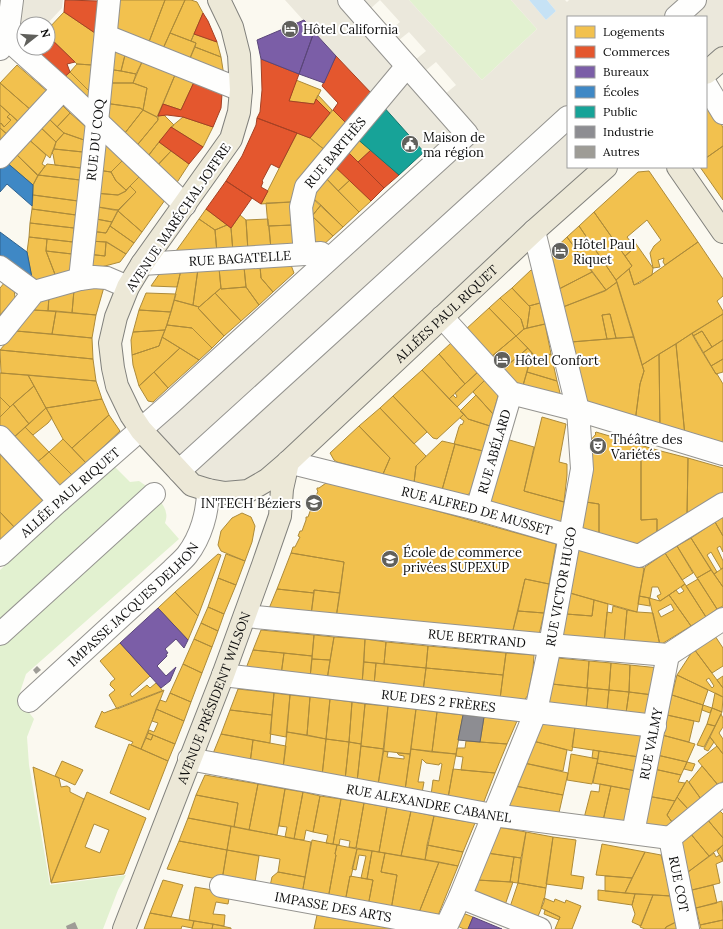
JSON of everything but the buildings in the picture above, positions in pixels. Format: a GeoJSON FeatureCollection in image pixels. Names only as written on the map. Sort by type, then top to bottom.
{"type":"FeatureCollection","features":[{"type":"Feature","properties":{"kind":"main road","name":"AVENUE MARÉCHAL JOFFRE"},"geometry":{"type":"LineString","coordinates":[[208,490],[192,485],[141,430],[124,403],[117,386],[110,343],[116,316],[128,287],[142,264],[231,139],[239,112],[241,90],[239,55],[232,27],[220,0]]}},
{"type":"Feature","properties":{"kind":"main road"},"geometry":{"type":"LineString","coordinates":[[707,72],[723,58]]}},
{"type":"Feature","properties":{"kind":"main road","name":"ALLÉES PAUL RIQUET"},"geometry":{"type":"LineString","coordinates":[[288,462],[534,231],[605,168]]}},
{"type":"Feature","properties":{"kind":"main road"},"geometry":{"type":"LineString","coordinates":[[679,168],[723,232]]}},
{"type":"Feature","properties":{"kind":"main road"},"geometry":{"type":"LineString","coordinates":[[248,491],[267,480],[288,462]]}},
{"type":"Feature","properties":{"kind":"main road","name":"AVENUE PRÉSIDENT WILSON"},"geometry":{"type":"LineString","coordinates":[[124,929],[245,616],[280,516],[282,489],[288,462]]}},
{"type":"Feature","properties":{"kind":"main road"},"geometry":{"type":"LineString","coordinates":[[208,490],[225,493],[248,491],[263,496],[280,516]]}},
{"type":"Feature","properties":{"kind":"street"},"geometry":{"type":"LineString","coordinates":[[12,0],[2,45],[63,89],[185,204]]}},
{"type":"Feature","properties":{"kind":"street","name":"RUE DU COQ"},"geometry":{"type":"LineString","coordinates":[[80,279],[109,0]]}},
{"type":"Feature","properties":{"kind":"street"},"geometry":{"type":"LineString","coordinates":[[141,430],[467,134],[349,0]]}},
{"type":"Feature","properties":{"kind":"street"},"geometry":{"type":"LineString","coordinates":[[677,16],[695,0]]}},
{"type":"Feature","properties":{"kind":"street"},"geometry":{"type":"LineString","coordinates":[[106,36],[241,90]]}},
{"type":"Feature","properties":{"kind":"street","name":"RUE BARTHÈS"},"geometry":{"type":"LineString","coordinates":[[306,254],[300,207],[306,187],[407,66]]}},
{"type":"Feature","properties":{"kind":"street"},"geometry":{"type":"LineString","coordinates":[[707,86],[723,113]]}},
{"type":"Feature","properties":{"kind":"street"},"geometry":{"type":"LineString","coordinates":[[0,157],[63,89]]}},
{"type":"Feature","properties":{"kind":"street"},"geometry":{"type":"LineString","coordinates":[[179,471],[567,118]]}},
{"type":"Feature","properties":{"kind":"street","name":"RUE VICTOR HUGO"},"geometry":{"type":"LineString","coordinates":[[446,928],[536,711],[550,645],[582,469],[578,410],[534,231]]}},
{"type":"Feature","properties":{"kind":"street","name":"RUE BAGATELLE"},"geometry":{"type":"LineString","coordinates":[[142,264],[337,251]]}},
{"type":"Feature","properties":{"kind":"street"},"geometry":{"type":"LineString","coordinates":[[0,267],[34,292]]}},
{"type":"Feature","properties":{"kind":"street"},"geometry":{"type":"LineString","coordinates":[[0,334],[34,292],[80,279],[94,277],[107,278],[128,287]]}},
{"type":"Feature","properties":{"kind":"street"},"geometry":{"type":"LineString","coordinates":[[442,317],[511,393],[578,410],[723,454]]}},
{"type":"Feature","properties":{"kind":"street","name":"RUE ABÉLARD"},"geometry":{"type":"LineString","coordinates":[[477,509],[511,393]]}},
{"type":"Feature","properties":{"kind":"street","name":"ALLÉE PAUL RIQUET"},"geometry":{"type":"LineString","coordinates":[[0,555],[59,501],[141,430]]}},
{"type":"Feature","properties":{"kind":"street"},"geometry":{"type":"LineString","coordinates":[[0,437],[59,501]]}},
{"type":"Feature","properties":{"kind":"street","name":"RUE ALFRED DE MUSSET"},"geometry":{"type":"LineString","coordinates":[[288,462],[477,509],[569,537],[639,556],[723,504]]}},
{"type":"Feature","properties":{"kind":"street","name":"IMPASSE JACQUES DELHON"},"geometry":{"type":"LineString","coordinates":[[29,701],[187,556],[201,529],[208,502],[208,490]]}},
{"type":"Feature","properties":{"kind":"street"},"geometry":{"type":"LineString","coordinates":[[0,634],[154,494]]}},
{"type":"Feature","properties":{"kind":"street","name":"RUE BERTRAND"},"geometry":{"type":"LineString","coordinates":[[245,616],[668,655]]}},
{"type":"Feature","properties":{"kind":"street"},"geometry":{"type":"LineString","coordinates":[[668,655],[723,619]]}},
{"type":"Feature","properties":{"kind":"street","name":"RUE VALMY"},"geometry":{"type":"LineString","coordinates":[[633,833],[668,655]]}},
{"type":"Feature","properties":{"kind":"street","name":"RUE DES 2 FRÈRES"},"geometry":{"type":"LineString","coordinates":[[223,675],[655,726]]}},
{"type":"Feature","properties":{"kind":"street","name":"RUE ALEXANDRE CABANEL"},"geometry":{"type":"LineString","coordinates":[[189,759],[493,815],[670,838]]}},
{"type":"Feature","properties":{"kind":"street"},"geometry":{"type":"LineString","coordinates":[[670,838],[723,794]]}},
{"type":"Feature","properties":{"kind":"street","name":"RUE COT"},"geometry":{"type":"LineString","coordinates":[[670,838],[688,929]]}},
{"type":"Feature","properties":{"kind":"street","name":"IMPASSE DES ARTS"},"geometry":{"type":"LineString","coordinates":[[221,886],[446,928]]}},
{"type":"Feature","properties":{"kind":"street"},"geometry":{"type":"LineString","coordinates":[[460,897],[540,929]]}},
{"type":"Feature","properties":{"kind":"green space"},"geometry":{"type":"Polygon","coordinates":[[[409,0],[511,0],[537,29],[482,80],[409,0]]]}},
{"type":"Feature","properties":{"kind":"green space"},"geometry":{"type":"Polygon","coordinates":[[[114,466],[130,482],[139,481],[156,495],[165,509],[165,523],[179,539],[26,674],[18,698],[34,719],[27,737],[29,765],[50,885],[126,875],[118,890],[103,929],[0,929],[0,570],[114,466]]]}},
{"type":"Feature","properties":{"kind":"shaded area"},"geometry":{"type":"Polygon","coordinates":[[[0,0],[63,0],[62,8],[54,16],[16,16],[16,51],[0,56],[0,0]]]}},
{"type":"Feature","properties":{"kind":"shaded area"},"geometry":{"type":"Polygon","coordinates":[[[285,0],[380,0],[409,0],[482,80],[537,29],[511,0],[529,0],[546,20],[556,11],[547,0],[565,0],[567,2],[569,0],[723,0],[723,58],[707,72],[707,16],[567,16],[567,168],[604,168],[267,480],[208,490],[152,435],[171,403],[433,164],[285,0]],[[380,0],[370,9],[389,31],[400,22],[380,0]],[[409,32],[399,40],[415,60],[426,51],[409,32]],[[436,62],[425,71],[445,94],[456,85],[436,62]]]}},
{"type":"Feature","properties":{"kind":"water"},"geometry":{"type":"Polygon","coordinates":[[[529,0],[547,0],[556,11],[546,20],[529,0]]]}},
{"type":"Feature","properties":{"kind":"place","name":"Hôtel California"},"geometry":{"type":"Point","coordinates":[290,29]}},
{"type":"Feature","properties":{"kind":"place","name":"Maison de ma région"},"geometry":{"type":"Point","coordinates":[410,144]}},
{"type":"Feature","properties":{"kind":"place","name":"Hôtel Paul Riquet"},"geometry":{"type":"Point","coordinates":[560,251]}},
{"type":"Feature","properties":{"kind":"place","name":"Hôtel Confort"},"geometry":{"type":"Point","coordinates":[502,360]}},
{"type":"Feature","properties":{"kind":"place","name":"Théâtre des Variétés"},"geometry":{"type":"Point","coordinates":[598,446]}},
{"type":"Feature","properties":{"kind":"place","name":"IN'TECH Béziers"},"geometry":{"type":"Point","coordinates":[314,503]}},
{"type":"Feature","properties":{"kind":"place","name":"École de commerce privées SUPEXUP"},"geometry":{"type":"Point","coordinates":[390,559]}}]}
